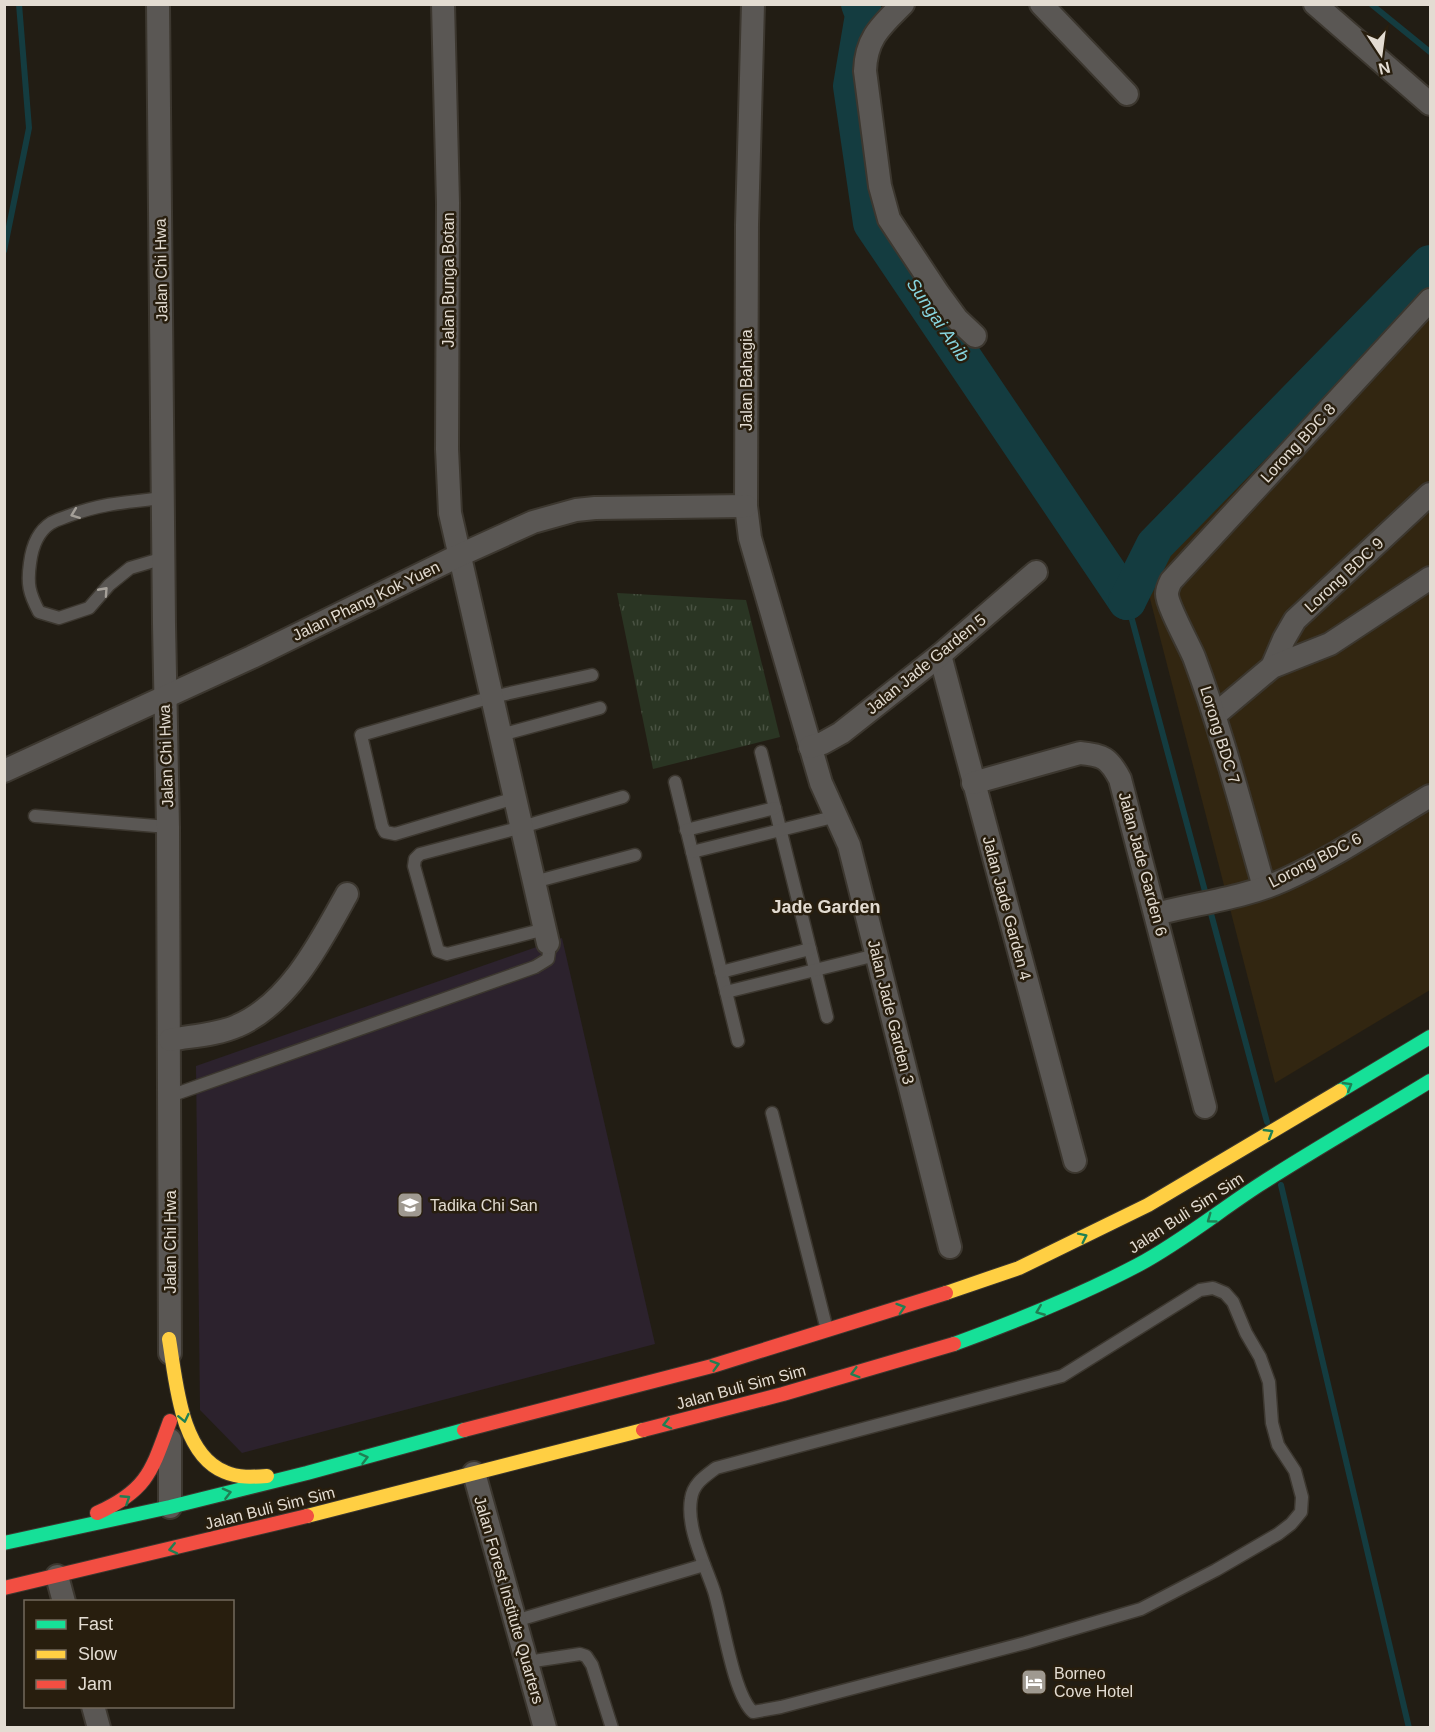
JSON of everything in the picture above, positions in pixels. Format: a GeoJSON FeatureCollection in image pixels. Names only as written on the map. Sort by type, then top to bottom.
{"type":"FeatureCollection","features":[{"type":"Feature","properties":{"kind":"main road","name":"Jalan Buli Sim Sim"},"geometry":{"type":"LineString","coordinates":[[4,1544],[33,1536],[175,1513],[308,1473],[569,1402],[712,1366],[827,1332],[1019,1268],[1148,1205],[1431,1037]]}},
{"type":"Feature","properties":{"kind":"main road","name":"Jalan Buli Sim Sim"},"geometry":{"type":"LineString","coordinates":[[8,1588],[474,1473],[726,1401],[939,1349],[1004,1326],[1061,1302],[1139,1264],[1202,1225],[1258,1185],[1431,1081]]}},
{"type":"Feature","properties":{"kind":"main road"},"geometry":{"type":"LineString","coordinates":[[170,1340],[187,1431],[203,1456],[218,1469],[246,1477],[308,1473]]}},
{"type":"Feature","properties":{"kind":"main road"},"geometry":{"type":"LineString","coordinates":[[569,1402],[638,1400]]}},
{"type":"Feature","properties":{"kind":"main road"},"geometry":{"type":"LineString","coordinates":[[33,1536],[113,1507],[133,1494],[149,1476],[170,1421]]}},
{"type":"Feature","properties":{"kind":"main road"},"geometry":{"type":"LineString","coordinates":[[199,1527],[309,1515]]}},
{"type":"Feature","properties":{"kind":"street","name":"Jalan Chi Hwa"},"geometry":{"type":"LineString","coordinates":[[158,4],[170,1040],[170,1421],[175,1513]]}},
{"type":"Feature","properties":{"kind":"street","name":"Jalan Bunga Botan"},"geometry":{"type":"LineString","coordinates":[[443,4],[448,203],[447,450],[450,513],[546,936]]}},
{"type":"Feature","properties":{"kind":"street","name":"Jalan Bahagia"},"geometry":{"type":"LineString","coordinates":[[753,4],[747,225],[746,506],[750,538],[810,747]]}},
{"type":"Feature","properties":{"kind":"street"},"geometry":{"type":"LineString","coordinates":[[903,4],[880,27],[871,40],[865,56],[865,71],[884,203],[897,234],[957,319],[975,336]]}},
{"type":"Feature","properties":{"kind":"street"},"geometry":{"type":"LineString","coordinates":[[1041,4],[1127,94]]}},
{"type":"Feature","properties":{"kind":"street"},"geometry":{"type":"LineString","coordinates":[[1315,4],[1430,102]]}},
{"type":"Feature","properties":{"kind":"street","name":"Lorong BDC 8"},"geometry":{"type":"LineString","coordinates":[[1167,588],[1431,300]]}},
{"type":"Feature","properties":{"kind":"street","name":"Lorong BDC 9"},"geometry":{"type":"LineString","coordinates":[[1272,667],[1295,620],[1431,494]]}},
{"type":"Feature","properties":{"kind":"street","name":"Jalan Phang Kok Yuen"},"geometry":{"type":"LineString","coordinates":[[4,771],[252,657],[460,555],[533,522],[576,510],[595,508],[746,506]]}},
{"type":"Feature","properties":{"kind":"street","name":"Jalan Jade Garden 5"},"geometry":{"type":"LineString","coordinates":[[810,747],[841,733],[940,655],[1036,572]]}},
{"type":"Feature","properties":{"kind":"street"},"geometry":{"type":"LineString","coordinates":[[1216,714],[1272,667],[1330,644],[1431,578]]}},
{"type":"Feature","properties":{"kind":"street","name":"Lorong BDC 7"},"geometry":{"type":"LineString","coordinates":[[1167,588],[1170,604],[1186,637],[1216,714],[1264,887]]}},
{"type":"Feature","properties":{"kind":"street","name":"Jalan Jade Garden 4"},"geometry":{"type":"LineString","coordinates":[[940,655],[1075,1161]]}},
{"type":"Feature","properties":{"kind":"street","name":"Jalan Jade Garden 3"},"geometry":{"type":"LineString","coordinates":[[810,747],[821,783],[849,845],[950,1247]]}},
{"type":"Feature","properties":{"kind":"street","name":"Jalan Jade Garden 6"},"geometry":{"type":"LineString","coordinates":[[974,783],[1080,753],[1097,754],[1112,763],[1120,779],[1205,1107]]}},
{"type":"Feature","properties":{"kind":"street","name":"Lorong BDC 6"},"geometry":{"type":"LineString","coordinates":[[1156,914],[1228,898],[1283,880],[1431,796]]}},
{"type":"Feature","properties":{"kind":"street"},"geometry":{"type":"LineString","coordinates":[[170,1040],[236,1027],[271,1005],[296,976],[321,941],[347,894]]}},
{"type":"Feature","properties":{"kind":"street","name":"Jalan Forest Institute Quarters"},"geometry":{"type":"LineString","coordinates":[[474,1473],[545,1728]]}},
{"type":"Feature","properties":{"kind":"street"},"geometry":{"type":"LineString","coordinates":[[57,1576],[63,1600]]}},
{"type":"Feature","properties":{"kind":"street"},"geometry":{"type":"LineString","coordinates":[[93,1708],[99,1728]]}},
{"type":"Feature","properties":{"kind":"lane"},"geometry":{"type":"LineString","coordinates":[[164,498],[109,503],[51,523],[39,535],[32,550],[28,574],[29,594],[39,612],[58,618],[89,608],[109,585],[130,568],[164,558]]}},
{"type":"Feature","properties":{"kind":"lane"},"geometry":{"type":"LineString","coordinates":[[515,798],[395,834],[385,832],[361,743],[361,735],[492,697],[592,675]]}},
{"type":"Feature","properties":{"kind":"lane"},"geometry":{"type":"LineString","coordinates":[[501,735],[600,708]]}},
{"type":"Feature","properties":{"kind":"lane"},"geometry":{"type":"LineString","coordinates":[[760,752],[827,1017]]}},
{"type":"Feature","properties":{"kind":"lane"},"geometry":{"type":"LineString","coordinates":[[675,782],[738,1041]]}},
{"type":"Feature","properties":{"kind":"lane"},"geometry":{"type":"LineString","coordinates":[[170,1096],[535,967],[548,959],[546,936],[447,954],[438,951],[414,866],[415,859],[420,854],[623,797]]}},
{"type":"Feature","properties":{"kind":"lane"},"geometry":{"type":"LineString","coordinates":[[686,830],[775,808]]}},
{"type":"Feature","properties":{"kind":"lane"},"geometry":{"type":"LineString","coordinates":[[35,816],[168,827]]}},
{"type":"Feature","properties":{"kind":"lane"},"geometry":{"type":"LineString","coordinates":[[692,852],[837,816]]}},
{"type":"Feature","properties":{"kind":"lane"},"geometry":{"type":"LineString","coordinates":[[534,882],[635,855]]}},
{"type":"Feature","properties":{"kind":"lane"},"geometry":{"type":"LineString","coordinates":[[721,972],[810,949]]}},
{"type":"Feature","properties":{"kind":"lane"},"geometry":{"type":"LineString","coordinates":[[726,992],[876,955]]}},
{"type":"Feature","properties":{"kind":"lane"},"geometry":{"type":"LineString","coordinates":[[772,1113],[827,1332]]}},
{"type":"Feature","properties":{"kind":"lane"},"geometry":{"type":"LineString","coordinates":[[1213,1288],[1224,1293],[1233,1302],[1246,1333],[1260,1357],[1269,1382],[1272,1423],[1278,1445],[1295,1471],[1302,1497],[1301,1512],[1278,1534],[1216,1570],[1141,1609],[1014,1646],[762,1711],[753,1712],[746,1705],[729,1652],[714,1592],[704,1565],[690,1518],[691,1501],[693,1488],[716,1468],[1062,1376],[1200,1290],[1213,1288]]}},
{"type":"Feature","properties":{"kind":"lane"},"geometry":{"type":"LineString","coordinates":[[515,1622],[704,1565]]}},
{"type":"Feature","properties":{"kind":"lane"},"geometry":{"type":"LineString","coordinates":[[526,1662],[580,1654],[586,1656],[592,1665],[612,1728]]}},
{"type":"Feature","properties":{"kind":"shaded area"},"geometry":{"type":"Polygon","coordinates":[[[1430,286],[1430,990],[1275,1083],[1147,587],[1163,550],[1430,286]]]}},
{"type":"Feature","properties":{"kind":"shaded area","name":"Tadika Chi San"},"geometry":{"type":"Polygon","coordinates":[[[562,938],[655,1344],[242,1453],[200,1410],[196,1066],[562,938]]]}},
{"type":"Feature","properties":{"kind":"green space"},"geometry":{"type":"Polygon","coordinates":[[[617,593],[746,600],[780,737],[653,769],[617,593]]]}},
{"type":"Feature","properties":{"kind":"waterway"},"geometry":{"type":"LineString","coordinates":[[4,251],[29,128],[19,4]]}},
{"type":"Feature","properties":{"kind":"waterway","name":"Sungai Anib"},"geometry":{"type":"LineString","coordinates":[[860,4],[864,15],[852,86],[872,223],[1127,601]]}},
{"type":"Feature","properties":{"kind":"waterway"},"geometry":{"type":"LineString","coordinates":[[1371,4],[1430,52]]}},
{"type":"Feature","properties":{"kind":"waterway"},"geometry":{"type":"LineString","coordinates":[[1127,601],[1155,545],[1430,264]]}},
{"type":"Feature","properties":{"kind":"waterway"},"geometry":{"type":"LineString","coordinates":[[1127,601],[1267,1122]]}},
{"type":"Feature","properties":{"kind":"waterway"},"geometry":{"type":"LineString","coordinates":[[1281,1185],[1409,1728]]}},
{"type":"Feature","properties":{"kind":"traffic: fast"},"geometry":{"type":"LineString","coordinates":[[1340,1091],[1430,1037]]}},
{"type":"Feature","properties":{"kind":"traffic: fast"},"geometry":{"type":"LineString","coordinates":[[954,1344],[1048,1308],[1138,1265],[1280,1172],[1430,1081]]}},
{"type":"Feature","properties":{"kind":"traffic: fast"},"geometry":{"type":"LineString","coordinates":[[4,1543],[170,1507],[307,1473],[464,1430]]}},
{"type":"Feature","properties":{"kind":"traffic: slow"},"geometry":{"type":"LineString","coordinates":[[946,1293],[1019,1268],[1148,1205],[1340,1091]]}},
{"type":"Feature","properties":{"kind":"traffic: slow"},"geometry":{"type":"LineString","coordinates":[[169,1339],[183,1414],[189,1433],[198,1449],[210,1463],[230,1474],[246,1477],[267,1476]]}},
{"type":"Feature","properties":{"kind":"traffic: slow"},"geometry":{"type":"LineString","coordinates":[[307,1516],[643,1430]]}},
{"type":"Feature","properties":{"kind":"traffic: jam"},"geometry":{"type":"LineString","coordinates":[[464,1430],[712,1366],[946,1293]]}},
{"type":"Feature","properties":{"kind":"traffic: jam"},"geometry":{"type":"LineString","coordinates":[[643,1430],[783,1394],[954,1344]]}},
{"type":"Feature","properties":{"kind":"traffic: jam"},"geometry":{"type":"LineString","coordinates":[[97,1513],[127,1496],[146,1477],[170,1421]]}},
{"type":"Feature","properties":{"kind":"traffic: jam"},"geometry":{"type":"LineString","coordinates":[[4,1588],[307,1516]]}},
{"type":"Feature","properties":{"kind":"place","name":"Tadika Chi San"},"geometry":{"type":"Point","coordinates":[410,1205]}},
{"type":"Feature","properties":{"kind":"place","name":"Borneo Cove Hotel"},"geometry":{"type":"Point","coordinates":[1034,1682]}},
{"type":"Feature","properties":{"kind":"district","name":"Jade Garden"},"geometry":{"type":"Point","coordinates":[826,907]}}]}
